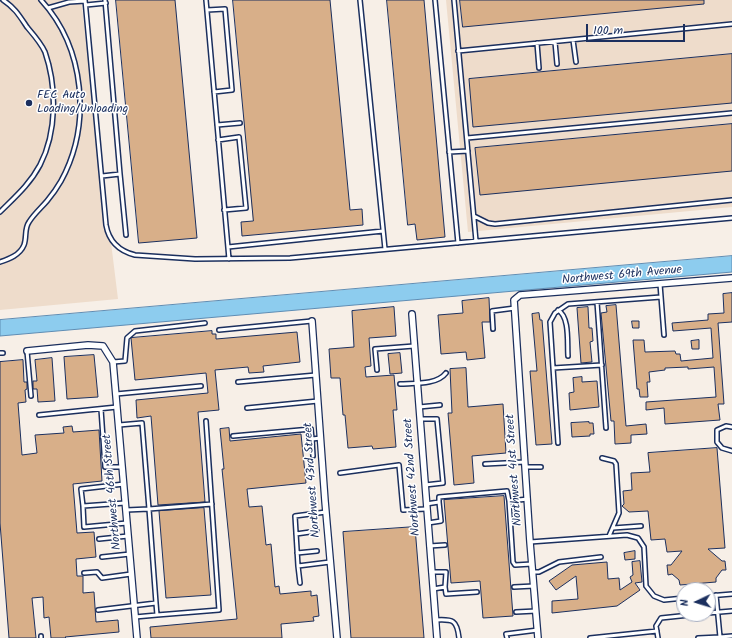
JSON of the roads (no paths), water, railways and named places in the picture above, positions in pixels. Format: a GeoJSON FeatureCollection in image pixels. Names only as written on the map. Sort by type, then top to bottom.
{"type":"FeatureCollection","features":[{"type":"Feature","properties":{"kind":"street","name":"Northwest 69th Avenue"},"geometry":{"type":"LineString","coordinates":[[514,300],[520,295],[732,278]]}},
{"type":"Feature","properties":{"kind":"street","name":"Northwest 41st Street"},"geometry":{"type":"LineString","coordinates":[[514,300],[538,638]]}},
{"type":"Feature","properties":{"kind":"street","name":"Northwest 42nd Street"},"geometry":{"type":"LineString","coordinates":[[412,314],[437,638]]}},
{"type":"Feature","properties":{"kind":"street","name":"Northwest 43rd Street"},"geometry":{"type":"LineString","coordinates":[[312,321],[337,638]]}},
{"type":"Feature","properties":{"kind":"street","name":"Northwest 46th Street"},"geometry":{"type":"LineString","coordinates":[[27,351],[88,345],[103,346],[113,362],[137,638]]}},
{"type":"Feature","properties":{"kind":"lane"},"geometry":{"type":"LineString","coordinates":[[0,212],[27,184],[40,165],[50,142],[53,106],[52,83],[44,50],[13,6],[3,0]]}},
{"type":"Feature","properties":{"kind":"lane"},"geometry":{"type":"LineString","coordinates":[[0,262],[19,253],[24,245],[27,226],[56,188],[70,160],[76,143],[79,125],[79,82],[74,60],[61,30],[48,8],[41,0]]}},
{"type":"Feature","properties":{"kind":"lane"},"geometry":{"type":"LineString","coordinates":[[48,8],[69,2],[85,0],[107,231],[114,244],[122,250],[135,255],[195,259],[290,258],[732,218]]}},
{"type":"Feature","properties":{"kind":"lane"},"geometry":{"type":"LineString","coordinates":[[206,0],[229,259]]}},
{"type":"Feature","properties":{"kind":"lane"},"geometry":{"type":"LineString","coordinates":[[360,0],[385,249]]}},
{"type":"Feature","properties":{"kind":"lane"},"geometry":{"type":"LineString","coordinates":[[435,0],[458,243]]}},
{"type":"Feature","properties":{"kind":"lane"},"geometry":{"type":"LineString","coordinates":[[454,0],[476,241]]}},
{"type":"Feature","properties":{"kind":"lane"},"geometry":{"type":"LineString","coordinates":[[86,5],[105,2],[126,235]]}},
{"type":"Feature","properties":{"kind":"lane"},"geometry":{"type":"LineString","coordinates":[[207,10],[225,9],[232,90],[214,92]]}},
{"type":"Feature","properties":{"kind":"lane"},"geometry":{"type":"LineString","coordinates":[[458,51],[732,24]]}},
{"type":"Feature","properties":{"kind":"lane"},"geometry":{"type":"LineString","coordinates":[[573,40],[576,62]]}},
{"type":"Feature","properties":{"kind":"lane"},"geometry":{"type":"LineString","coordinates":[[555,42],[557,64]]}},
{"type":"Feature","properties":{"kind":"lane"},"geometry":{"type":"LineString","coordinates":[[537,43],[539,68]]}},
{"type":"Feature","properties":{"kind":"lane"},"geometry":{"type":"LineString","coordinates":[[467,138],[732,113]]}},
{"type":"Feature","properties":{"kind":"lane"},"geometry":{"type":"LineString","coordinates":[[217,125],[240,123]]}},
{"type":"Feature","properties":{"kind":"lane"},"geometry":{"type":"LineString","coordinates":[[218,140],[239,137],[246,208],[224,210]]}},
{"type":"Feature","properties":{"kind":"lane"},"geometry":{"type":"LineString","coordinates":[[450,152],[468,151]]}},
{"type":"Feature","properties":{"kind":"lane"},"geometry":{"type":"LineString","coordinates":[[102,176],[120,174]]}},
{"type":"Feature","properties":{"kind":"lane"},"geometry":{"type":"LineString","coordinates":[[474,216],[488,223],[495,224],[732,200]]}},
{"type":"Feature","properties":{"kind":"lane"},"geometry":{"type":"LineString","coordinates":[[228,247],[383,231]]}},
{"type":"Feature","properties":{"kind":"lane"},"geometry":{"type":"LineString","coordinates":[[660,284],[664,335]]}},
{"type":"Feature","properties":{"kind":"lane"},"geometry":{"type":"LineString","coordinates":[[558,443],[550,322],[558,310],[568,304],[661,297]]}},
{"type":"Feature","properties":{"kind":"lane"},"geometry":{"type":"LineString","coordinates":[[597,302],[606,428]]}},
{"type":"Feature","properties":{"kind":"lane"},"geometry":{"type":"LineString","coordinates":[[493,329],[492,311],[515,308]]}},
{"type":"Feature","properties":{"kind":"lane"},"geometry":{"type":"LineString","coordinates":[[558,310],[562,312],[567,328],[568,356]]}},
{"type":"Feature","properties":{"kind":"lane"},"geometry":{"type":"LineString","coordinates":[[219,330],[312,321]]}},
{"type":"Feature","properties":{"kind":"lane"},"geometry":{"type":"LineString","coordinates":[[113,362],[125,361],[126,338],[136,331],[205,323]]}},
{"type":"Feature","properties":{"kind":"lane"},"geometry":{"type":"LineString","coordinates":[[377,370],[375,348],[414,346]]}},
{"type":"Feature","properties":{"kind":"lane"},"geometry":{"type":"LineString","coordinates":[[27,351],[31,396]]}},
{"type":"Feature","properties":{"kind":"lane"},"geometry":{"type":"LineString","coordinates":[[553,368],[602,365]]}},
{"type":"Feature","properties":{"kind":"lane"},"geometry":{"type":"LineString","coordinates":[[400,384],[434,381],[442,378],[446,373]]}},
{"type":"Feature","properties":{"kind":"lane"},"geometry":{"type":"LineString","coordinates":[[238,382],[316,375]]}},
{"type":"Feature","properties":{"kind":"lane"},"geometry":{"type":"LineString","coordinates":[[116,394],[201,386]]}},
{"type":"Feature","properties":{"kind":"lane"},"geometry":{"type":"LineString","coordinates":[[247,408],[318,401]]}},
{"type":"Feature","properties":{"kind":"lane"},"geometry":{"type":"LineString","coordinates":[[419,406],[440,405]]}},
{"type":"Feature","properties":{"kind":"lane"},"geometry":{"type":"LineString","coordinates":[[39,415],[117,407]]}},
{"type":"Feature","properties":{"kind":"lane"},"geometry":{"type":"LineString","coordinates":[[101,409],[105,467],[122,467]]}},
{"type":"Feature","properties":{"kind":"lane"},"geometry":{"type":"LineString","coordinates":[[420,419],[437,419],[443,483],[425,485]]}},
{"type":"Feature","properties":{"kind":"lane"},"geometry":{"type":"LineString","coordinates":[[135,618],[219,610],[206,421]]}},
{"type":"Feature","properties":{"kind":"lane"},"geometry":{"type":"LineString","coordinates":[[119,425],[142,423],[157,616]]}},
{"type":"Feature","properties":{"kind":"lane"},"geometry":{"type":"LineString","coordinates":[[732,427],[726,426],[718,430],[717,442],[722,448],[732,450]]}},
{"type":"Feature","properties":{"kind":"lane"},"geometry":{"type":"LineString","coordinates":[[233,436],[311,429],[313,456]]}},
{"type":"Feature","properties":{"kind":"lane"},"geometry":{"type":"LineString","coordinates":[[312,440],[321,438]]}},
{"type":"Feature","properties":{"kind":"lane"},"geometry":{"type":"LineString","coordinates":[[602,458],[614,461],[616,464],[619,514],[609,536]]}},
{"type":"Feature","properties":{"kind":"lane"},"geometry":{"type":"LineString","coordinates":[[485,464],[525,464],[541,467]]}},
{"type":"Feature","properties":{"kind":"lane"},"geometry":{"type":"LineString","coordinates":[[340,473],[399,465],[403,510],[439,502]]}},
{"type":"Feature","properties":{"kind":"lane"},"geometry":{"type":"LineString","coordinates":[[124,484],[81,489],[84,527],[127,523]]}},
{"type":"Feature","properties":{"kind":"lane"},"geometry":{"type":"LineString","coordinates":[[428,523],[441,521],[439,497],[507,491],[513,562],[515,565],[532,564]]}},
{"type":"Feature","properties":{"kind":"lane"},"geometry":{"type":"LineString","coordinates":[[509,501],[528,499]]}},
{"type":"Feature","properties":{"kind":"lane"},"geometry":{"type":"LineString","coordinates":[[83,506],[125,503]]}},
{"type":"Feature","properties":{"kind":"lane"},"geometry":{"type":"LineString","coordinates":[[126,510],[212,504]]}},
{"type":"Feature","properties":{"kind":"lane"},"geometry":{"type":"LineString","coordinates":[[300,583],[295,516],[326,512]]}},
{"type":"Feature","properties":{"kind":"lane"},"geometry":{"type":"LineString","coordinates":[[613,528],[641,526]]}},
{"type":"Feature","properties":{"kind":"lane"},"geometry":{"type":"LineString","coordinates":[[296,534],[317,531]]}},
{"type":"Feature","properties":{"kind":"lane"},"geometry":{"type":"LineString","coordinates":[[530,542],[627,535],[638,538],[644,547],[646,586],[654,596],[664,600],[676,599]]}},
{"type":"Feature","properties":{"kind":"lane"},"geometry":{"type":"LineString","coordinates":[[98,539],[128,536]]}},
{"type":"Feature","properties":{"kind":"lane"},"geometry":{"type":"LineString","coordinates":[[430,546],[446,545]]}},
{"type":"Feature","properties":{"kind":"lane"},"geometry":{"type":"LineString","coordinates":[[297,553],[318,551]]}},
{"type":"Feature","properties":{"kind":"lane"},"geometry":{"type":"LineString","coordinates":[[102,556],[130,554]]}},
{"type":"Feature","properties":{"kind":"lane"},"geometry":{"type":"LineString","coordinates":[[533,572],[539,572],[560,562],[601,558]]}},
{"type":"Feature","properties":{"kind":"lane"},"geometry":{"type":"LineString","coordinates":[[298,566],[330,562]]}},
{"type":"Feature","properties":{"kind":"lane"},"geometry":{"type":"LineString","coordinates":[[84,573],[97,572],[102,578],[131,574]]}},
{"type":"Feature","properties":{"kind":"lane"},"geometry":{"type":"LineString","coordinates":[[432,572],[446,572],[446,594],[477,592]]}},
{"type":"Feature","properties":{"kind":"lane"},"geometry":{"type":"LineString","coordinates":[[514,587],[534,586]]}},
{"type":"Feature","properties":{"kind":"lane"},"geometry":{"type":"LineString","coordinates":[[433,589],[445,587]]}},
{"type":"Feature","properties":{"kind":"lane"},"geometry":{"type":"LineString","coordinates":[[720,637],[716,595],[732,594]]}},
{"type":"Feature","properties":{"kind":"lane"},"geometry":{"type":"LineString","coordinates":[[98,610],[156,603]]}},
{"type":"Feature","properties":{"kind":"lane"},"geometry":{"type":"LineString","coordinates":[[718,612],[732,610]]}},
{"type":"Feature","properties":{"kind":"lane"},"geometry":{"type":"LineString","coordinates":[[516,612],[536,611]]}},
{"type":"Feature","properties":{"kind":"lane"},"geometry":{"type":"LineString","coordinates":[[658,638],[656,626],[661,618],[676,616]]}},
{"type":"Feature","properties":{"kind":"lane"},"geometry":{"type":"LineString","coordinates":[[435,620],[449,619],[454,622],[458,628],[459,638]]}},
{"type":"Feature","properties":{"kind":"lane"},"geometry":{"type":"LineString","coordinates":[[507,638],[506,634],[538,630]]}},
{"type":"Feature","properties":{"kind":"lane"},"geometry":{"type":"LineString","coordinates":[[590,638],[657,631]]}},
{"type":"Feature","properties":{"kind":"lane"},"geometry":{"type":"LineString","coordinates":[[698,638],[732,636]]}},
{"type":"Feature","properties":{"kind":"water"},"geometry":{"type":"Polygon","coordinates":[[[732,256],[732,272],[0,336],[0,320],[732,256]]]}},
{"type":"Feature","properties":{"kind":"place","name":"FEC Auto Loading/Unloading"},"geometry":{"type":"Point","coordinates":[29,103]}}]}
